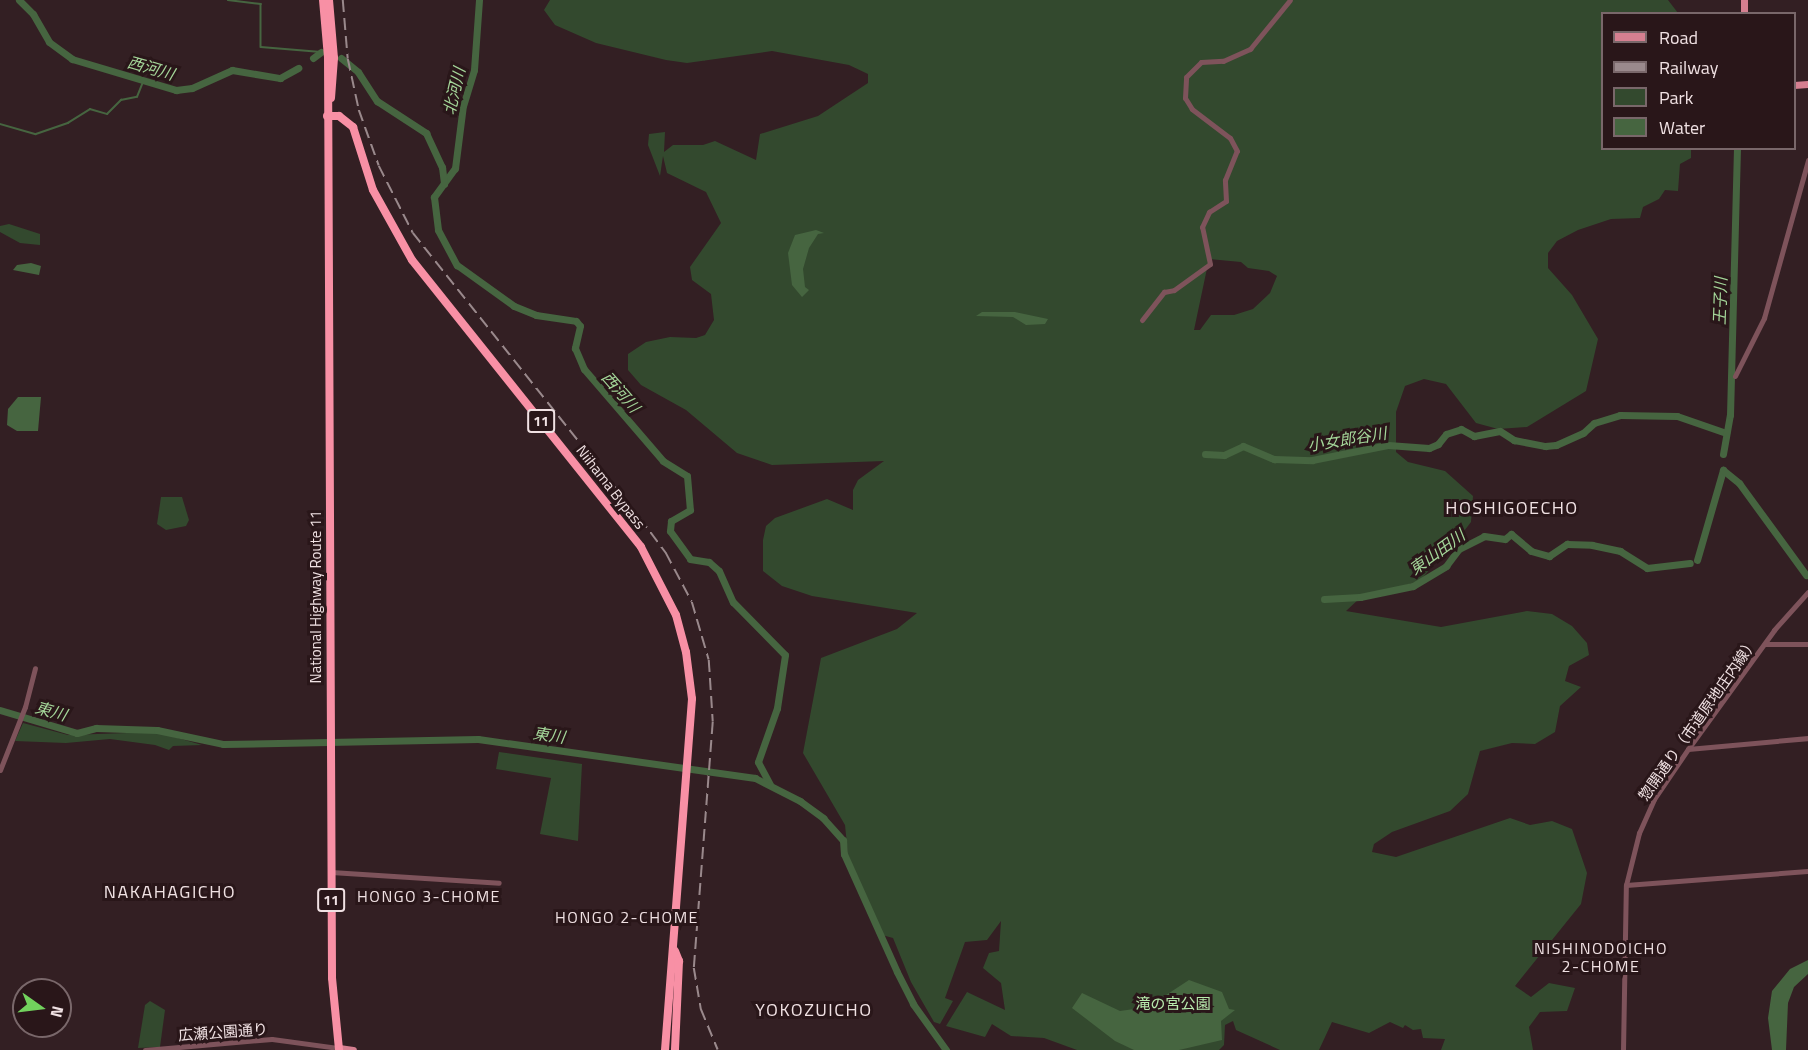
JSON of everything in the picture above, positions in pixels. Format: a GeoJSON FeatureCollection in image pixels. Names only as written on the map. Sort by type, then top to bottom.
{"type":"FeatureCollection","features":[{"type":"Feature","properties":{"kind":"highway","name":"National Highway Route 11"},"geometry":{"type":"LineString","coordinates":[[323,0],[329,116]]}},
{"type":"Feature","properties":{"kind":"highway","name":"National Highway Route 11"},"geometry":{"type":"LineString","coordinates":[[329,0],[334,58],[327,144],[332,978],[339,1049]]}},
{"type":"Feature","properties":{"kind":"highway","name":"Niihama Bypass"},"geometry":{"type":"LineString","coordinates":[[329,116],[345,119],[353,127],[373,190],[412,260],[617,516],[663,585],[686,652],[692,699],[690,760],[665,1050]]}},
{"type":"Feature","properties":{"kind":"highway","name":"Niihama Bypass"},"geometry":{"type":"LineString","coordinates":[[674,950],[680,961],[675,1050]]}},
{"type":"Feature","properties":{"kind":"main road"},"geometry":{"type":"LineString","coordinates":[[339,1049],[353,1050]]}},
{"type":"Feature","properties":{"kind":"street"},"geometry":{"type":"LineString","coordinates":[[1142,320],[1164,292],[1174,290],[1210,264],[1202,227],[1209,213],[1226,201],[1225,180],[1237,152],[1230,138],[1191,109],[1185,99],[1186,76],[1201,62],[1223,61],[1250,49],[1290,0]]}},
{"type":"Feature","properties":{"kind":"street"},"geometry":{"type":"LineString","coordinates":[[1735,376],[1764,318],[1808,160]]}},
{"type":"Feature","properties":{"kind":"street","name":"惣開通り（市道原地庄内線）"},"geometry":{"type":"LineString","coordinates":[[1623,1050],[1626,885],[1639,833],[1654,799],[1688,750],[1765,644],[1808,592]]}},
{"type":"Feature","properties":{"kind":"street"},"geometry":{"type":"LineString","coordinates":[[1765,644],[1808,644]]}},
{"type":"Feature","properties":{"kind":"street"},"geometry":{"type":"LineString","coordinates":[[0,770],[25,706],[35,668]]}},
{"type":"Feature","properties":{"kind":"street"},"geometry":{"type":"LineString","coordinates":[[1688,750],[1808,738]]}},
{"type":"Feature","properties":{"kind":"street"},"geometry":{"type":"LineString","coordinates":[[1626,885],[1808,871]]}},
{"type":"Feature","properties":{"kind":"street"},"geometry":{"type":"LineString","coordinates":[[331,872],[499,883]]}},
{"type":"Feature","properties":{"kind":"street","name":"広瀬公園通り"},"geometry":{"type":"LineString","coordinates":[[145,1050],[272,1040],[339,1049]]}},
{"type":"Feature","properties":{"kind":"green space","name":"滝の宮公園"},"geometry":{"type":"Polygon","coordinates":[[[550,0],[1668,0],[1677,12],[1601,12],[1601,150],[1691,150],[1691,158],[1680,164],[1678,191],[1665,190],[1659,199],[1643,207],[1640,218],[1611,219],[1578,230],[1557,241],[1548,253],[1548,268],[1572,295],[1598,339],[1586,391],[1527,427],[1498,429],[1476,423],[1446,384],[1424,379],[1405,386],[1396,412],[1396,452],[1408,462],[1445,471],[1473,496],[1471,522],[1461,535],[1464,545],[1440,557],[1420,581],[1360,598],[1346,611],[1441,627],[1527,611],[1552,614],[1572,626],[1587,643],[1589,655],[1569,666],[1565,681],[1581,687],[1560,706],[1555,732],[1535,744],[1512,743],[1480,751],[1468,794],[1450,811],[1392,832],[1374,844],[1372,852],[1396,857],[1510,818],[1530,825],[1552,821],[1572,829],[1587,873],[1581,904],[1515,986],[1531,997],[1549,983],[1575,988],[1567,1011],[1540,1012],[1529,1027],[1533,1050],[1441,1050],[1445,1039],[1423,1038],[1421,1029],[1413,1030],[1405,1025],[1403,1028],[1390,1022],[1369,1033],[1332,1022],[1319,1050],[1280,1050],[1236,1030],[1233,1021],[1225,1025],[1224,1045],[1219,1050],[1077,1050],[1044,1038],[1011,1036],[992,1024],[985,1037],[946,1026],[967,992],[1005,1010],[1001,983],[983,968],[989,953],[999,951],[1001,921],[987,940],[965,942],[945,998],[953,1001],[940,1024],[934,1022],[911,982],[893,938],[882,935],[848,855],[845,825],[803,753],[821,658],[897,629],[917,613],[812,596],[782,586],[763,571],[763,540],[766,526],[775,518],[827,499],[853,510],[853,490],[858,480],[884,461],[772,465],[737,453],[686,410],[641,385],[628,370],[628,354],[646,342],[670,337],[696,338],[705,335],[714,320],[711,294],[692,280],[690,267],[721,223],[706,192],[667,173],[663,156],[660,176],[648,145],[649,134],[665,132],[664,152],[673,145],[703,145],[715,141],[756,160],[760,134],[818,116],[868,83],[868,74],[849,65],[772,51],[687,63],[666,60],[596,43],[555,25],[544,10],[550,0]],[[1209,259],[1194,330],[1200,330],[1211,315],[1234,315],[1253,309],[1270,293],[1277,276],[1269,271],[1248,268],[1241,262],[1209,259]]]}},
{"type":"Feature","properties":{"kind":"green space"},"geometry":{"type":"Polygon","coordinates":[[[9,224],[40,234],[40,245],[20,243],[0,232],[0,226],[9,224]]]}},
{"type":"Feature","properties":{"kind":"green space"},"geometry":{"type":"Polygon","coordinates":[[[161,497],[182,497],[189,520],[186,526],[166,530],[157,524],[161,497]]]}},
{"type":"Feature","properties":{"kind":"green space"},"geometry":{"type":"Polygon","coordinates":[[[23,723],[68,735],[157,732],[202,745],[173,746],[169,750],[155,745],[110,739],[66,743],[15,741],[23,723]]]}},
{"type":"Feature","properties":{"kind":"green space"},"geometry":{"type":"Polygon","coordinates":[[[499,752],[582,764],[578,841],[540,834],[551,778],[496,769],[499,752]]]}},
{"type":"Feature","properties":{"kind":"green space"},"geometry":{"type":"Polygon","coordinates":[[[150,1001],[165,1010],[160,1047],[138,1048],[145,1005],[150,1001]]]}},
{"type":"Feature","properties":{"kind":"water"},"geometry":{"type":"Polygon","coordinates":[[[816,230],[824,233],[818,234],[809,248],[803,269],[805,287],[809,290],[802,297],[792,285],[788,253],[795,235],[816,230]]]}},
{"type":"Feature","properties":{"kind":"water"},"geometry":{"type":"Polygon","coordinates":[[[31,263],[41,266],[39,275],[13,270],[17,265],[31,263]]]}},
{"type":"Feature","properties":{"kind":"water"},"geometry":{"type":"Polygon","coordinates":[[[982,312],[1015,312],[1048,319],[1045,324],[1026,325],[1013,317],[976,316],[982,312]]]}},
{"type":"Feature","properties":{"kind":"water"},"geometry":{"type":"Polygon","coordinates":[[[18,397],[41,397],[38,431],[17,431],[7,425],[8,409],[18,397]]]}},
{"type":"Feature","properties":{"kind":"water"},"geometry":{"type":"Polygon","coordinates":[[[1808,960],[1808,974],[1794,987],[1788,1003],[1786,1050],[1772,1050],[1768,1018],[1772,991],[1790,969],[1808,960]]]}},
{"type":"Feature","properties":{"kind":"water"},"geometry":{"type":"Polygon","coordinates":[[[1189,980],[1222,992],[1229,1009],[1235,1010],[1221,1021],[1222,1040],[1179,1050],[1134,1050],[1115,1041],[1072,1008],[1082,993],[1120,1011],[1148,1007],[1158,1010],[1160,999],[1189,980]]]}},
{"type":"Feature","properties":{"kind":"waterway","name":"西河川"},"geometry":{"type":"LineString","coordinates":[[19,0],[33,14],[49,42],[72,59],[176,90],[192,88],[232,70],[280,78],[298,68]]}},
{"type":"Feature","properties":{"kind":"waterway"},"geometry":{"type":"LineString","coordinates":[[228,0],[261,4],[261,47],[321,52]]}},
{"type":"Feature","properties":{"kind":"waterway","name":"西河川"},"geometry":{"type":"LineString","coordinates":[[479,0],[474,70],[463,105],[455,168],[434,197],[438,230],[457,265],[514,306],[536,315],[576,321],[580,326],[575,348],[584,369],[663,461],[687,476],[690,510],[671,521],[670,531],[690,559],[709,562],[719,571],[733,602],[785,655],[777,708],[758,762],[770,785]]}},
{"type":"Feature","properties":{"kind":"waterway","name":"西河川"},"geometry":{"type":"LineString","coordinates":[[313,58],[321,52]]}},
{"type":"Feature","properties":{"kind":"waterway","name":"西河川"},"geometry":{"type":"LineString","coordinates":[[341,58],[358,72],[377,101],[426,133],[442,167],[444,184]]}},
{"type":"Feature","properties":{"kind":"waterway"},"geometry":{"type":"LineString","coordinates":[[0,124],[36,134],[68,123],[90,109],[107,114],[121,100],[137,97],[144,80]]}},
{"type":"Feature","properties":{"kind":"waterway","name":"王子川"},"geometry":{"type":"LineString","coordinates":[[1723,454],[1730,415],[1737,150]]}},
{"type":"Feature","properties":{"kind":"waterway","name":"小女郎谷川"},"geometry":{"type":"LineString","coordinates":[[1205,454],[1224,455],[1243,446],[1274,459],[1312,460],[1388,445],[1429,448],[1438,444],[1446,434],[1461,429],[1474,436],[1500,431],[1514,440],[1545,446],[1556,445],[1583,433],[1594,423],[1620,415],[1677,416],[1726,433]]}},
{"type":"Feature","properties":{"kind":"waterway","name":"王子川"},"geometry":{"type":"LineString","coordinates":[[1697,560],[1723,470],[1739,483],[1806,575]]}},
{"type":"Feature","properties":{"kind":"waterway","name":"東山田川"},"geometry":{"type":"LineString","coordinates":[[1324,599],[1360,597],[1413,586],[1446,566],[1459,549],[1484,536],[1505,539],[1511,534],[1531,551],[1549,556],[1567,544],[1592,545],[1620,551],[1647,568],[1690,563]]}},
{"type":"Feature","properties":{"kind":"waterway","name":"東川"},"geometry":{"type":"LineString","coordinates":[[0,710],[77,733],[96,728],[157,730],[223,744],[478,739],[755,778],[800,801],[823,818],[843,840],[844,854],[897,972],[913,1004],[946,1050]]}},
{"type":"Feature","properties":{"kind":"railway"},"geometry":{"type":"LineString","coordinates":[[343,0],[348,59],[359,110],[379,166],[413,233],[640,518],[666,553],[692,602],[709,660],[713,722],[694,968],[701,1009],[718,1050]]}},
{"type":"Feature","properties":{"kind":"district","name":"HOSHIGOECHO"},"geometry":{"type":"Point","coordinates":[1512,508]}},
{"type":"Feature","properties":{"kind":"district","name":"NAKAHAGICHO"},"geometry":{"type":"Point","coordinates":[170,892]}},
{"type":"Feature","properties":{"kind":"district","name":"HONGO 3-CHOME"},"geometry":{"type":"Point","coordinates":[429,896]}},
{"type":"Feature","properties":{"kind":"district","name":"HONGO 2-CHOME"},"geometry":{"type":"Point","coordinates":[627,917]}},
{"type":"Feature","properties":{"kind":"district","name":"NISHINODOICHO 2-CHOME"},"geometry":{"type":"Point","coordinates":[1601,957]}},
{"type":"Feature","properties":{"kind":"district","name":"YOKOZUICHO"},"geometry":{"type":"Point","coordinates":[814,1010]}},
{"type":"Feature","properties":{"kind":"water label","name":"北河川"},"geometry":{"type":"Point","coordinates":[454,91]}}]}
